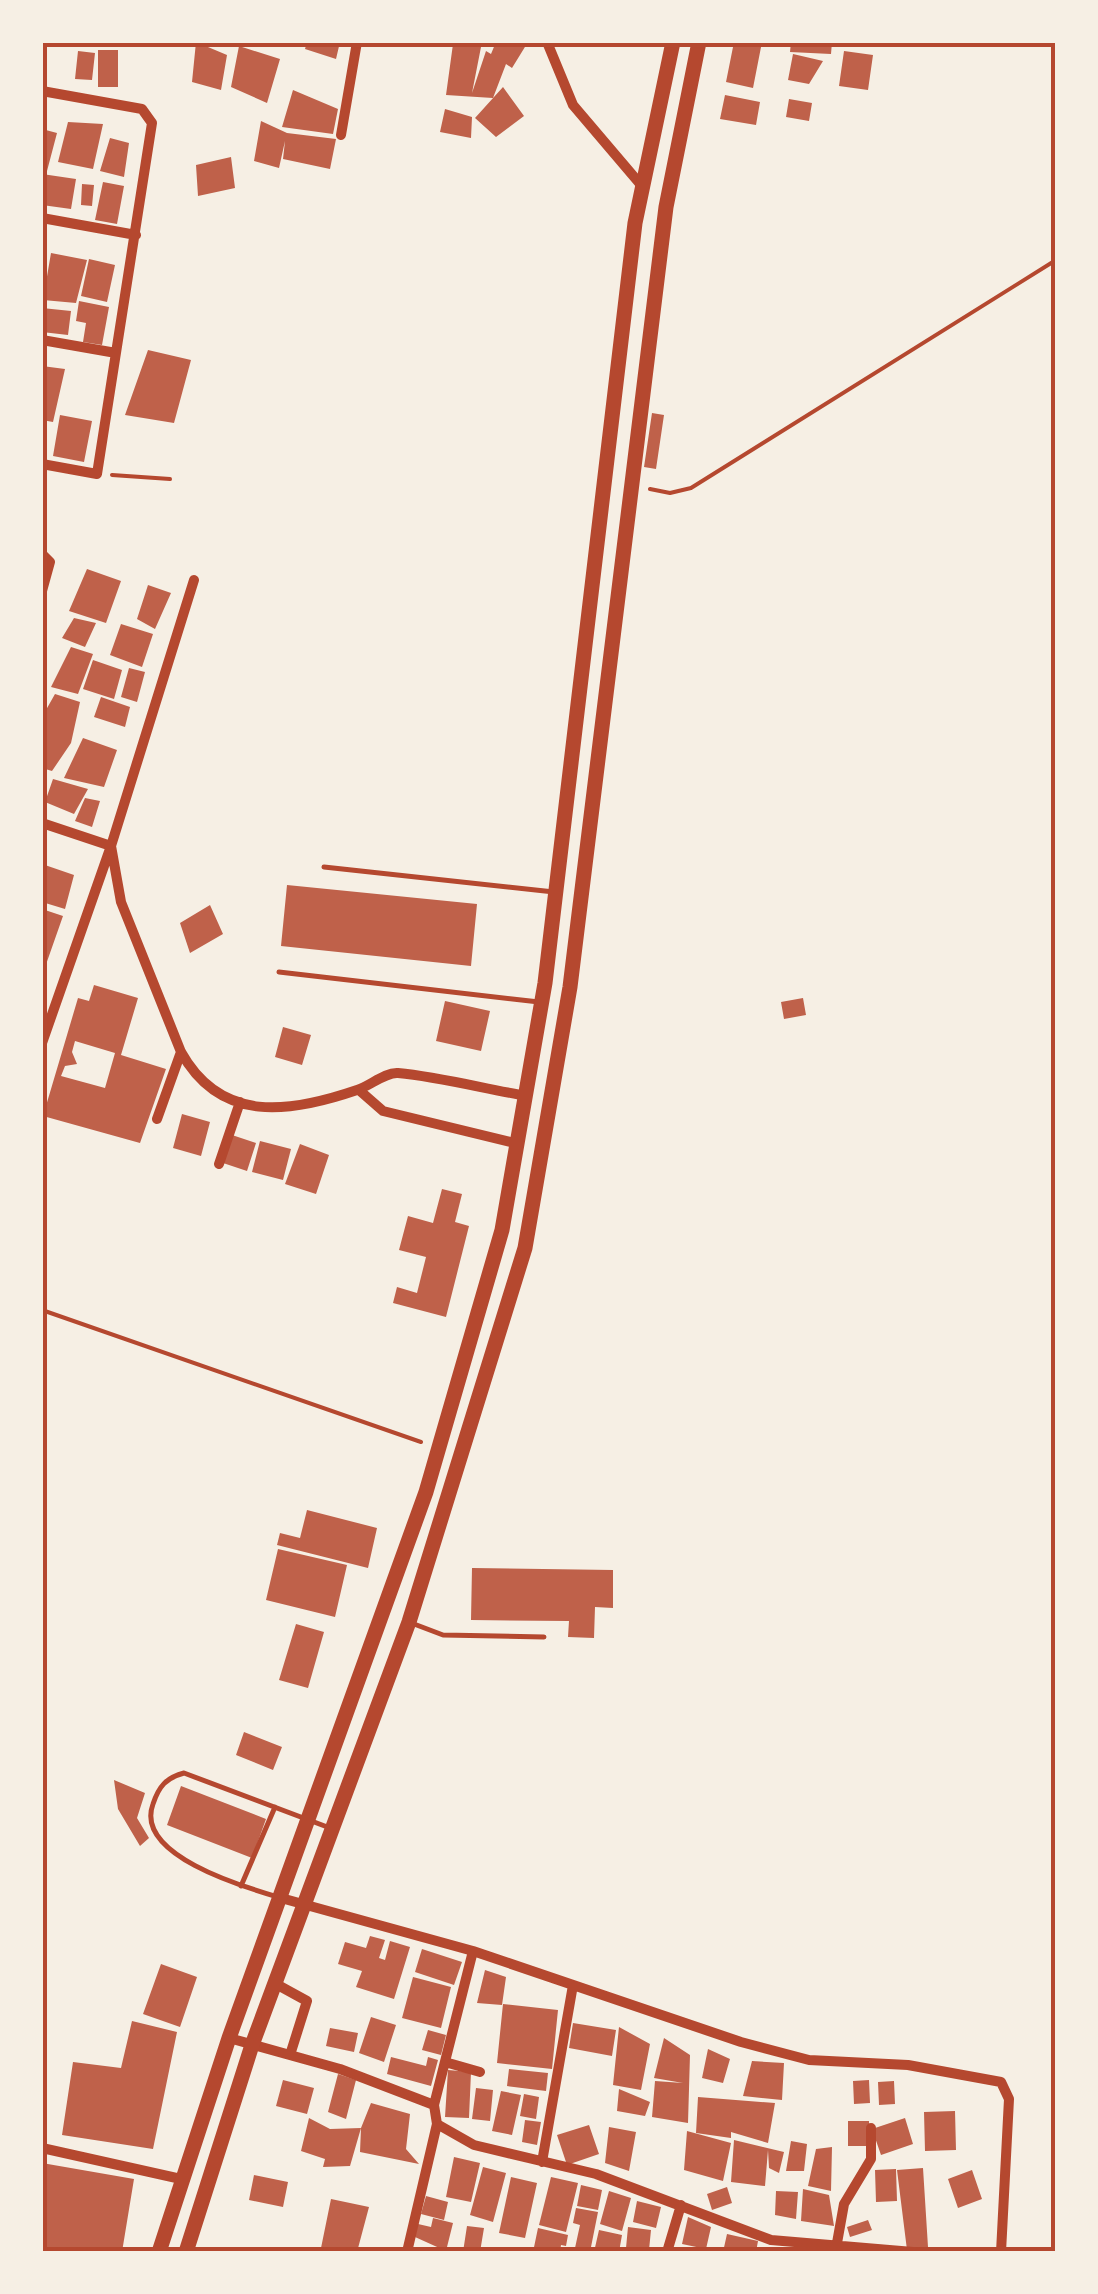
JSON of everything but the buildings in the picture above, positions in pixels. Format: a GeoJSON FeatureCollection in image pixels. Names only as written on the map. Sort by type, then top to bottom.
{"type":"FeatureCollection","features":[{"type":"Feature","properties":{"kind":"main road"},"geometry":{"type":"LineString","coordinates":[[160,2252],[229,2038],[440,1449],[502,1230],[542,1002],[641,185],[673,42]]}},
{"type":"Feature","properties":{"kind":"main road"},"geometry":{"type":"LineString","coordinates":[[186,2252],[252,2045],[417,1626],[525,1248],[544,1156],[585,876],[666,207],[699,42]]}},
{"type":"Feature","properties":{"kind":"street"},"geometry":{"type":"LineString","coordinates":[[341,135],[357,42]]}},
{"type":"Feature","properties":{"kind":"street"},"geometry":{"type":"LineString","coordinates":[[550,42],[554,63],[582,119],[641,185]]}},
{"type":"Feature","properties":{"kind":"street"},"geometry":{"type":"LineString","coordinates":[[42,91],[142,109],[152,123],[97,474],[42,464]]}},
{"type":"Feature","properties":{"kind":"street"},"geometry":{"type":"LineString","coordinates":[[42,218],[136,235]]}},
{"type":"Feature","properties":{"kind":"street"},"geometry":{"type":"LineString","coordinates":[[42,340],[116,353]]}},
{"type":"Feature","properties":{"kind":"street"},"geometry":{"type":"LineString","coordinates":[[42,554],[50,568],[42,591]]}},
{"type":"Feature","properties":{"kind":"street"},"geometry":{"type":"LineString","coordinates":[[42,1044],[112,846],[194,580]]}},
{"type":"Feature","properties":{"kind":"street"},"geometry":{"type":"LineString","coordinates":[[42,823],[112,846]]}},
{"type":"Feature","properties":{"kind":"street"},"geometry":{"type":"LineString","coordinates":[[112,846],[121,902],[181,1052],[193,1074],[214,1091],[240,1102],[286,1110],[360,1090],[394,1072],[527,1096]]}},
{"type":"Feature","properties":{"kind":"street"},"geometry":{"type":"LineString","coordinates":[[157,1119],[181,1052]]}},
{"type":"Feature","properties":{"kind":"street"},"geometry":{"type":"LineString","coordinates":[[360,1090],[382,1110],[520,1144]]}},
{"type":"Feature","properties":{"kind":"street"},"geometry":{"type":"LineString","coordinates":[[218,1164],[240,1102]]}},
{"type":"Feature","properties":{"kind":"street"},"geometry":{"type":"LineString","coordinates":[[281,1898],[473,1951],[809,2060],[923,2067],[1001,2082],[1009,2099],[1001,2252]]}},
{"type":"Feature","properties":{"kind":"street"},"geometry":{"type":"LineString","coordinates":[[407,2252],[437,2124],[434,2105],[473,1951]]}},
{"type":"Feature","properties":{"kind":"street"},"geometry":{"type":"LineString","coordinates":[[276,1984],[307,2001],[290,2055]]}},
{"type":"Feature","properties":{"kind":"street"},"geometry":{"type":"LineString","coordinates":[[542,2162],[573,1986]]}},
{"type":"Feature","properties":{"kind":"street"},"geometry":{"type":"LineString","coordinates":[[229,2038],[434,2105]]}},
{"type":"Feature","properties":{"kind":"street"},"geometry":{"type":"LineString","coordinates":[[445,2062],[480,2072]]}},
{"type":"Feature","properties":{"kind":"street"},"geometry":{"type":"LineString","coordinates":[[437,2124],[474,2146],[596,2174],[681,2205],[770,2246],[837,2243],[913,2252]]}},
{"type":"Feature","properties":{"kind":"street"},"geometry":{"type":"LineString","coordinates":[[837,2243],[844,2204],[871,2159],[872,2128]]}},
{"type":"Feature","properties":{"kind":"street"},"geometry":{"type":"LineString","coordinates":[[42,2148],[181,2179]]}},
{"type":"Feature","properties":{"kind":"street"},"geometry":{"type":"LineString","coordinates":[[668,2252],[681,2205]]}},
{"type":"Feature","properties":{"kind":"lane"},"geometry":{"type":"LineString","coordinates":[[324,867],[556,892]]}},
{"type":"Feature","properties":{"kind":"lane"},"geometry":{"type":"LineString","coordinates":[[279,972],[542,1002]]}},
{"type":"Feature","properties":{"kind":"lane"},"geometry":{"type":"LineString","coordinates":[[417,1626],[438,1634],[544,1637]]}},
{"type":"Feature","properties":{"kind":"lane"},"geometry":{"type":"LineString","coordinates":[[281,1898],[191,1865],[153,1828],[150,1812],[157,1791],[168,1778],[184,1773],[335,1830]]}},
{"type":"Feature","properties":{"kind":"lane"},"geometry":{"type":"LineString","coordinates":[[241,1886],[275,1807]]}},
{"type":"Feature","properties":{"kind":"path"},"geometry":{"type":"LineString","coordinates":[[632,483],[670,493],[691,488],[1056,260]]}},
{"type":"Feature","properties":{"kind":"path"},"geometry":{"type":"LineString","coordinates":[[97,474],[170,479]]}},
{"type":"Feature","properties":{"kind":"path"},"geometry":{"type":"LineString","coordinates":[[42,1310],[307,1399],[440,1449]]}}]}
